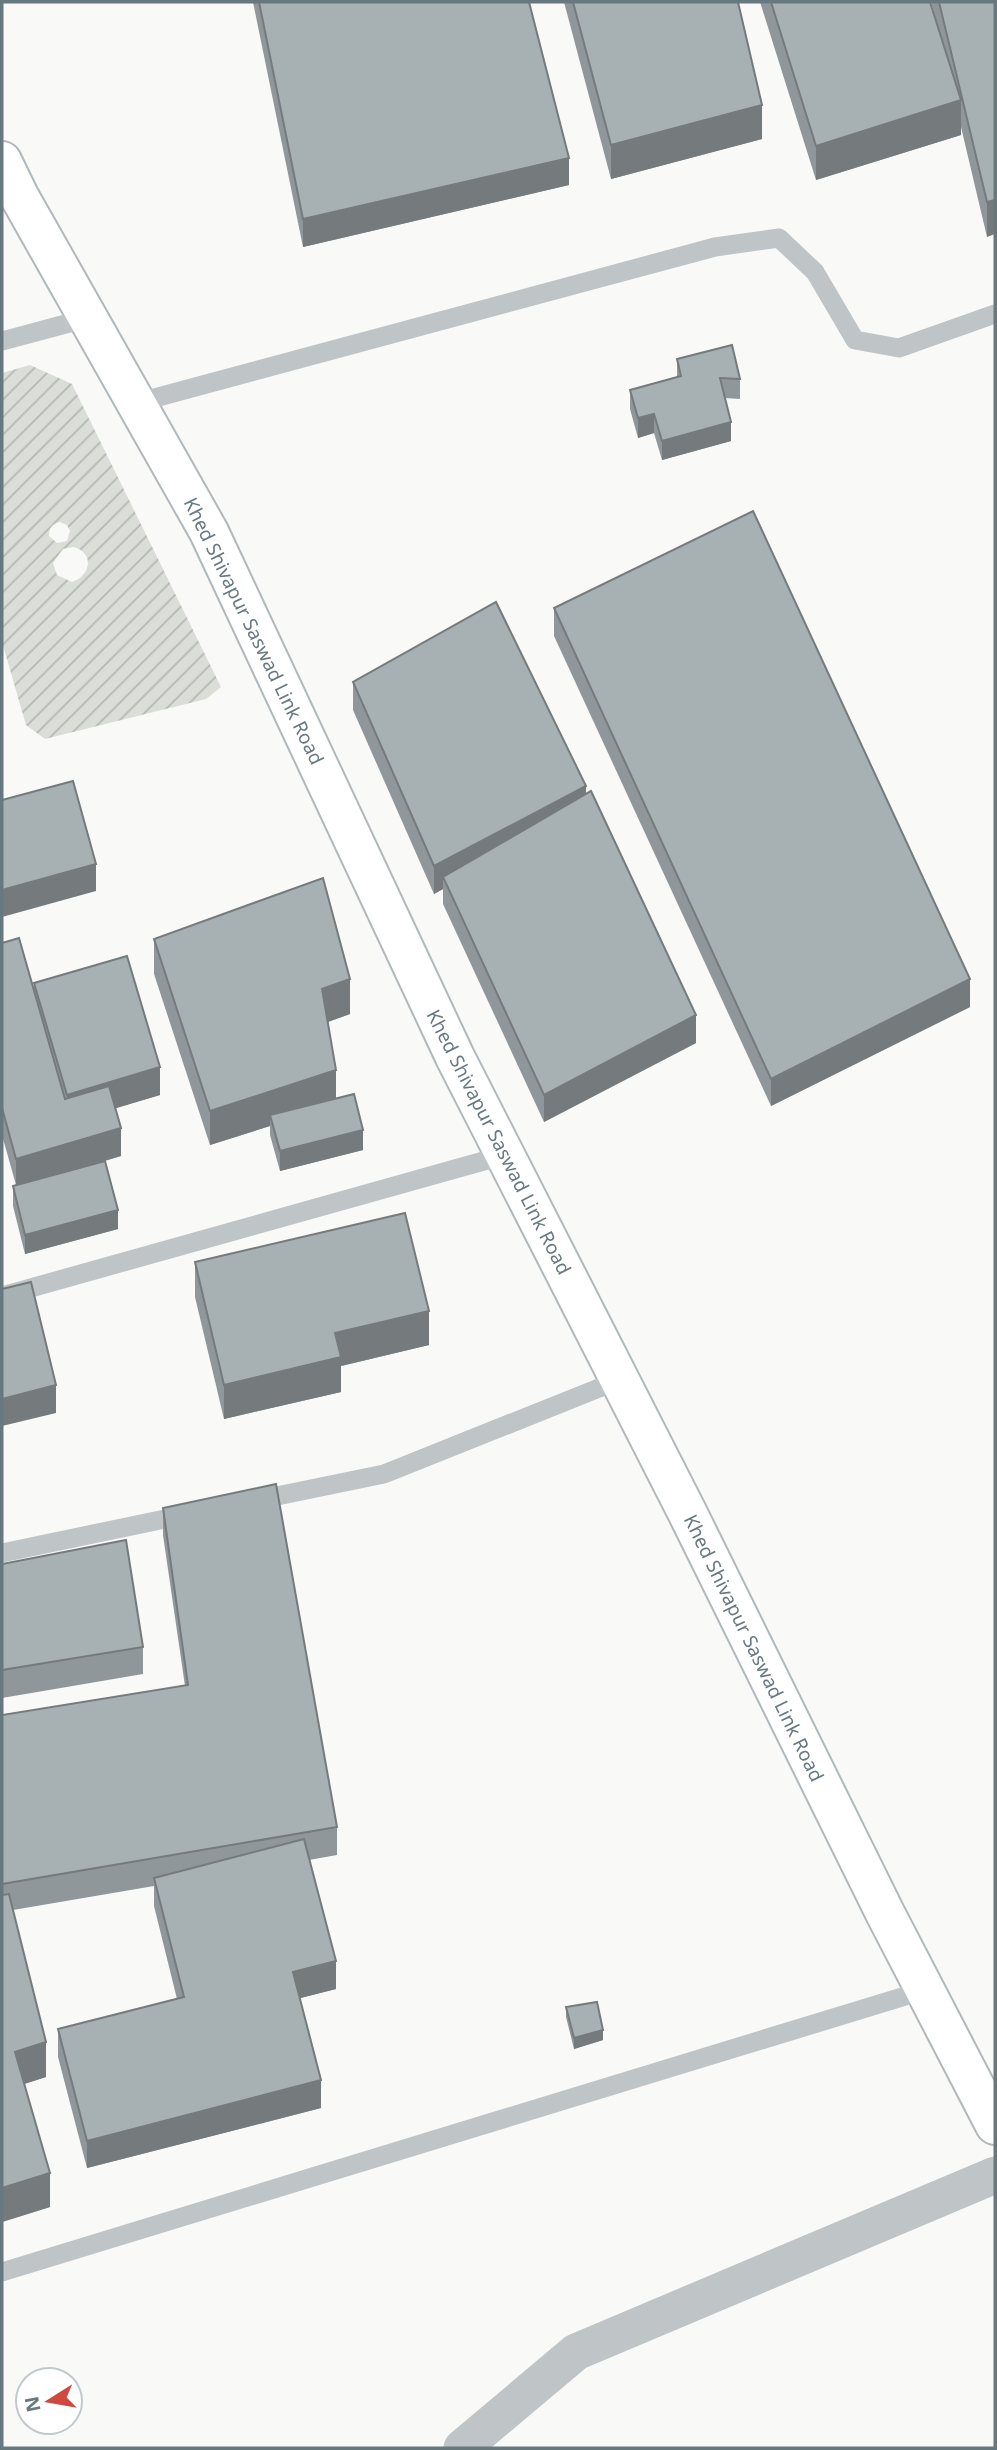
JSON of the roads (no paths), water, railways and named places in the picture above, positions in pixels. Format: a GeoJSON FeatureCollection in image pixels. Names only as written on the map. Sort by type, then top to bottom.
{"type":"FeatureCollection","features":[{"type":"Feature","properties":{"kind":"main road","name":"Khed Shivapur Saswad Link Road"},"geometry":{"type":"LineString","coordinates":[[2,161],[19,196],[209,532],[455,1057],[995,2124]]}},
{"type":"Feature","properties":{"kind":"street"},"geometry":{"type":"LineString","coordinates":[[462,2448],[576,2352],[995,2175]]}},
{"type":"Feature","properties":{"kind":"lane"},"geometry":{"type":"LineString","coordinates":[[136,403],[715,247],[779,238],[816,272],[855,340],[899,348],[995,314]]}},
{"type":"Feature","properties":{"kind":"lane"},"geometry":{"type":"LineString","coordinates":[[2,341],[88,318]]}},
{"type":"Feature","properties":{"kind":"lane"},"geometry":{"type":"LineString","coordinates":[[2,1296],[505,1155]]}},
{"type":"Feature","properties":{"kind":"lane"},"geometry":{"type":"LineString","coordinates":[[234,1505],[384,1474],[620,1380]]}},
{"type":"Feature","properties":{"kind":"lane"},"geometry":{"type":"LineString","coordinates":[[2,1553],[206,1510]]}},
{"type":"Feature","properties":{"kind":"lane"},"geometry":{"type":"LineString","coordinates":[[2,2272],[925,1990]]}}]}
